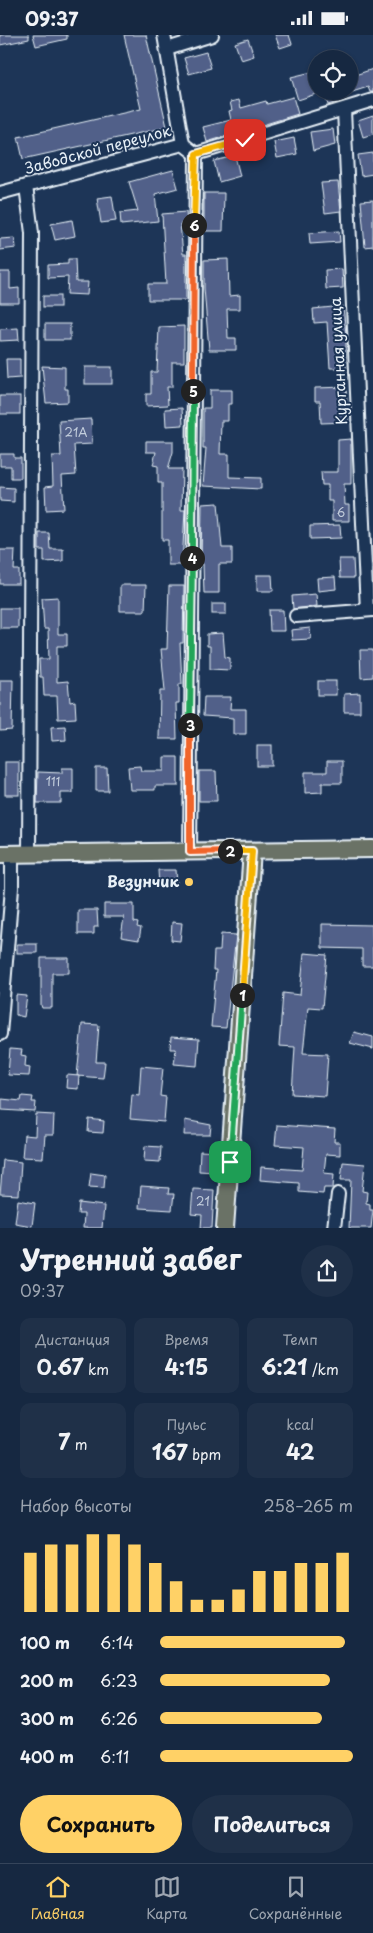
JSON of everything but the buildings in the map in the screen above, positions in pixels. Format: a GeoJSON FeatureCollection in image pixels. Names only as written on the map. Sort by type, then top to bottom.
{"type":"FeatureCollection","features":[{"type":"Feature","properties":{"kind":"main road"},"geometry":{"type":"LineString","coordinates":[[6,854],[373,849]]}},
{"type":"Feature","properties":{"kind":"main road"},"geometry":{"type":"LineString","coordinates":[[225,1228],[252,851]]}},
{"type":"Feature","properties":{"kind":"street"},"geometry":{"type":"LineString","coordinates":[[164,35],[183,144]]}},
{"type":"Feature","properties":{"kind":"street"},"geometry":{"type":"LineString","coordinates":[[167,49],[212,35]]}},
{"type":"Feature","properties":{"kind":"street"},"geometry":{"type":"LineString","coordinates":[[190,852],[196,154],[344,110],[373,99]]}},
{"type":"Feature","properties":{"kind":"street","name":"Курганная улица"},"geometry":{"type":"LineString","coordinates":[[344,110],[370,610]]}},
{"type":"Feature","properties":{"kind":"street","name":"Заводской переулок"},"geometry":{"type":"LineString","coordinates":[[0,193],[183,144],[196,154]]}},
{"type":"Feature","properties":{"kind":"street"},"geometry":{"type":"LineString","coordinates":[[26,186],[32,233],[29,853]]}},
{"type":"Feature","properties":{"kind":"street"},"geometry":{"type":"LineString","coordinates":[[296,617],[370,610]]}},
{"type":"Feature","properties":{"kind":"street"},"geometry":{"type":"LineString","coordinates":[[0,1034],[12,888],[6,854]]}},
{"type":"Feature","properties":{"kind":"street"},"geometry":{"type":"LineString","coordinates":[[334,1228],[338,1194]]}},
{"type":"Feature","properties":{"kind":"place","name":"Везунчик"},"geometry":{"type":"Point","coordinates":[189,882]}},
{"type":"Feature","properties":{"kind":"route"},"geometry":{"type":"LineString","coordinates":[[230,1162],[252,851],[190,852],[194,183],[196,154],[245,140]]}}]}
